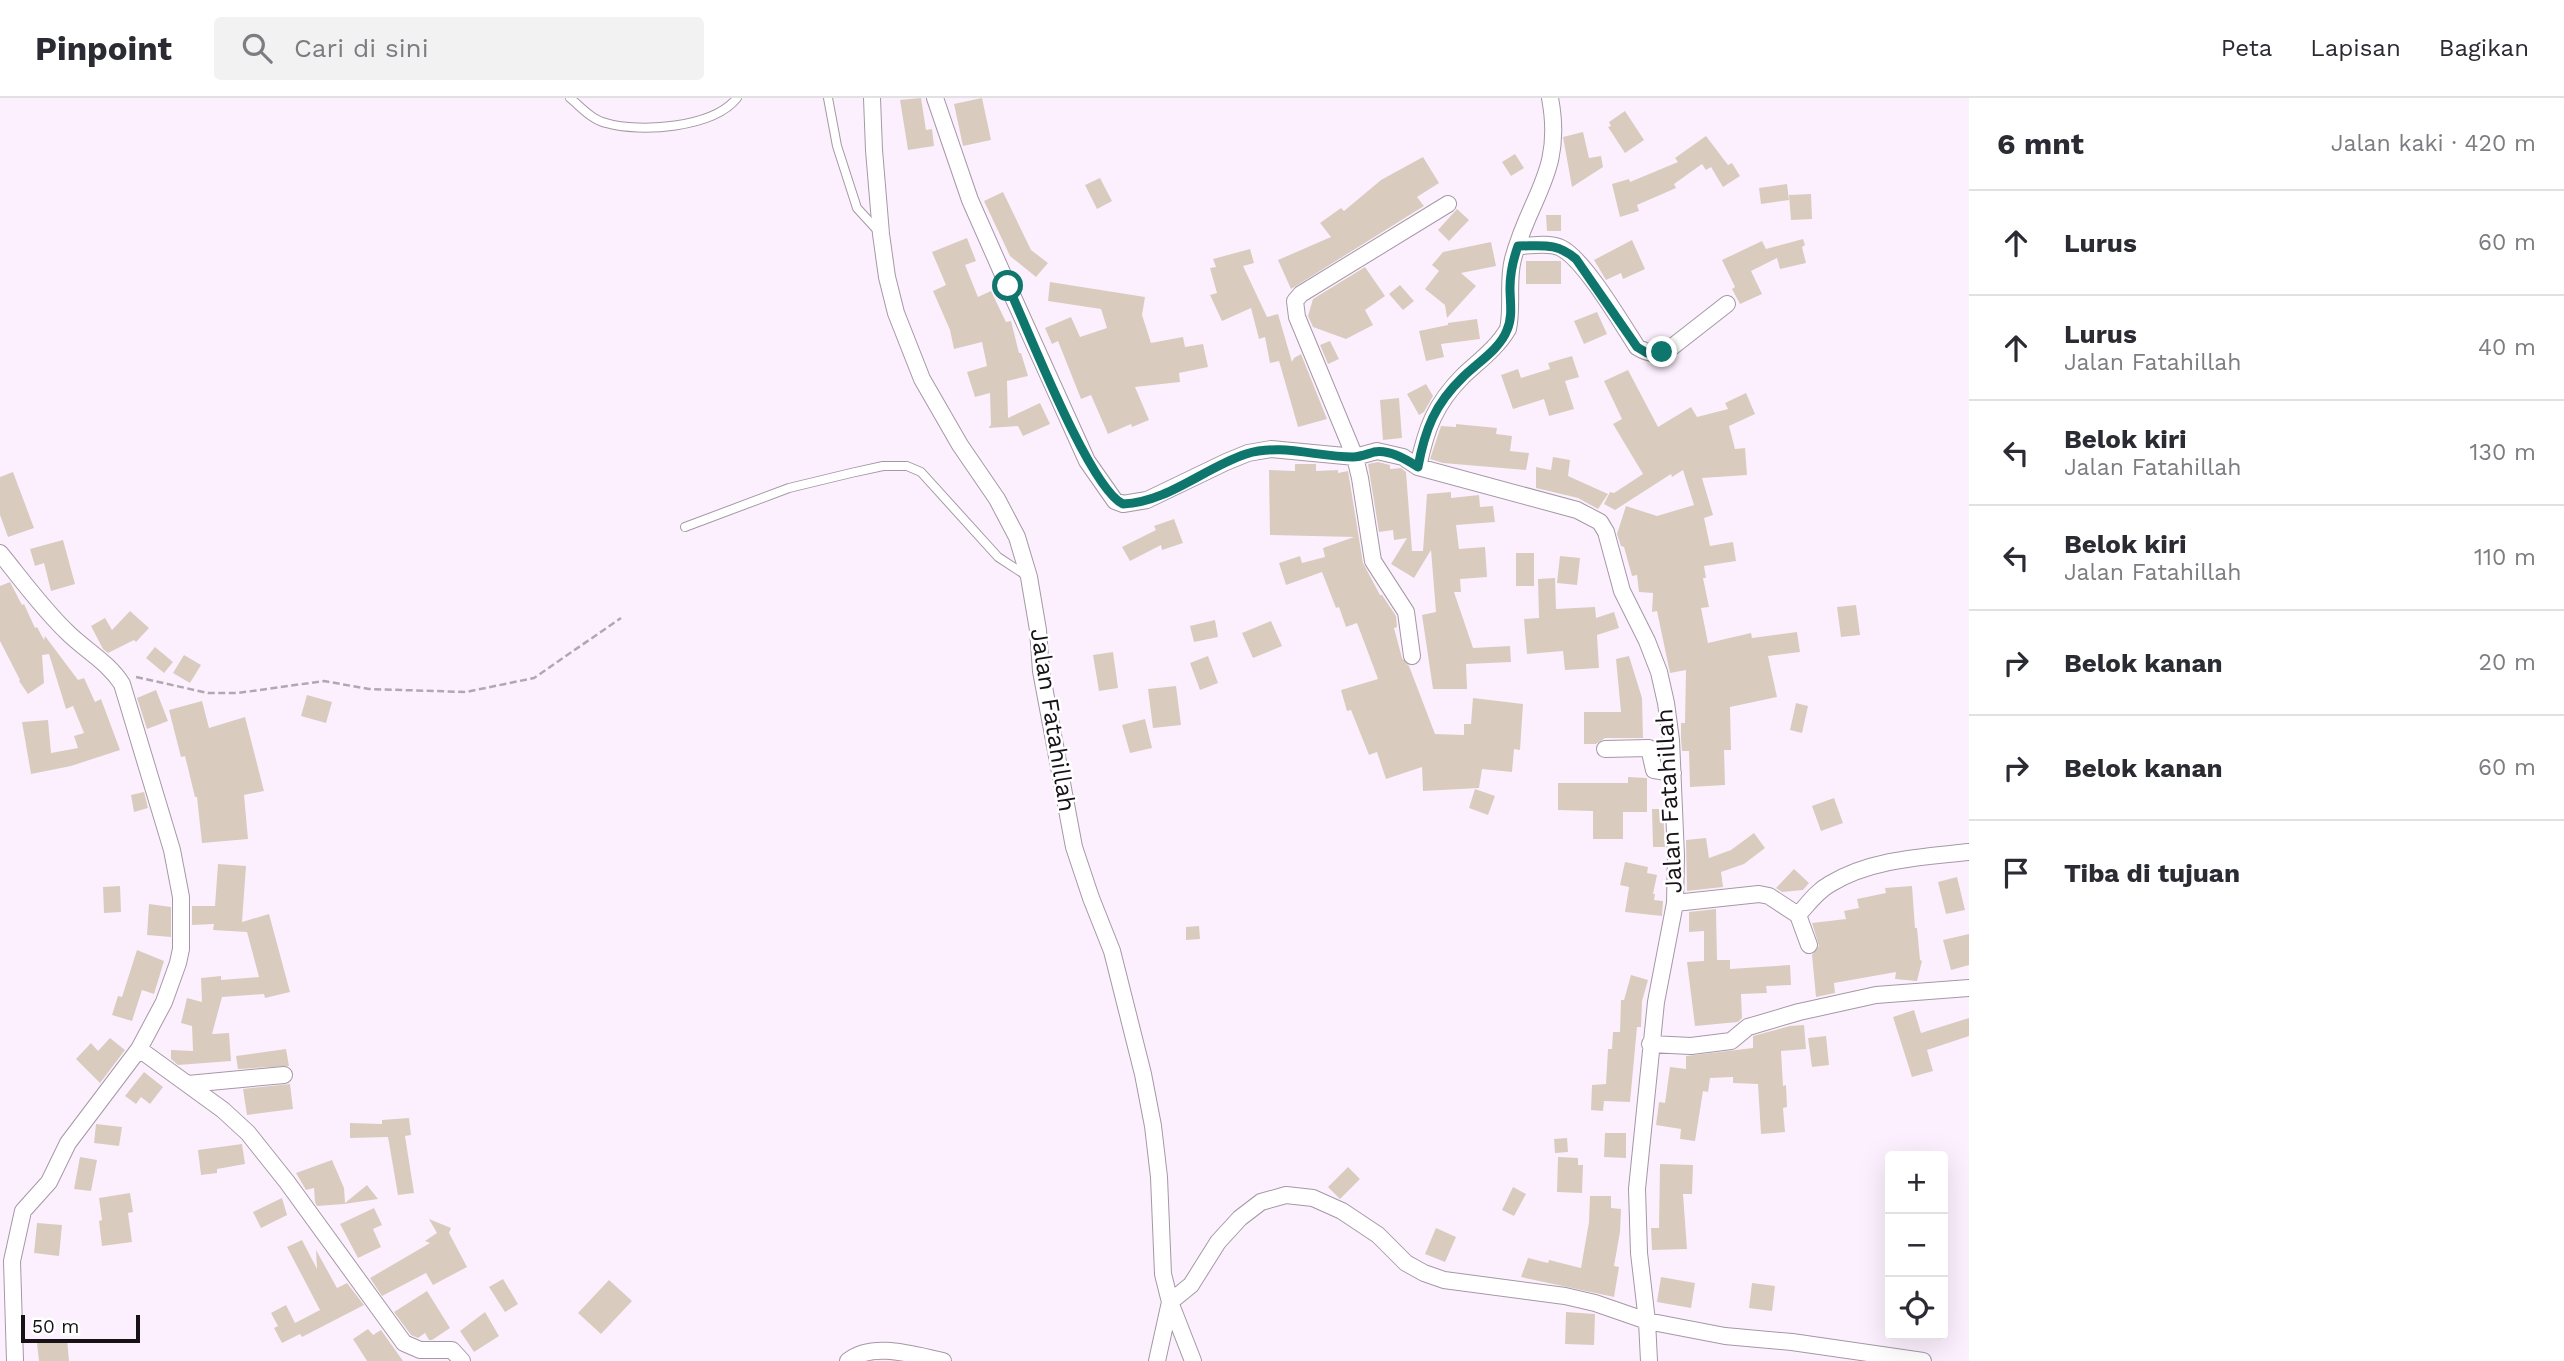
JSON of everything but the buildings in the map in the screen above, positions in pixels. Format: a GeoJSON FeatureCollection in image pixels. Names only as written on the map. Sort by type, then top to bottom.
{"type":"FeatureCollection","features":[{"type":"Feature","properties":{"kind":"street","name":"Jalan Fatahillah"},"geometry":{"type":"LineString","coordinates":[[872,98],[873,150],[881,234],[887,277],[896,313],[922,379],[960,445],[997,499],[1017,537],[1029,577],[1038,629],[1041,671],[1074,847],[1112,951],[1149,1100],[1160,1177],[1163,1274],[1170,1302],[1193,1361]]}},
{"type":"Feature","properties":{"kind":"street","name":"Jalan Fatahillah"},"geometry":{"type":"LineString","coordinates":[[935,98],[970,200],[1071,425],[1099,480],[1115,501],[1135,504],[1163,494],[1248,453],[1270,449],[1355,457],[1377,451],[1403,457],[1418,467],[1577,510],[1600,522],[1622,591],[1647,641],[1658,672],[1666,704],[1673,773],[1675,903],[1650,1044],[1637,1189],[1639,1252],[1649,1361]]}},
{"type":"Feature","properties":{"kind":"street"},"geometry":{"type":"LineString","coordinates":[[1418,467],[1425,435],[1437,409],[1462,378],[1503,339],[1508,330],[1511,272],[1552,155],[1553,118],[1550,98]]}},
{"type":"Feature","properties":{"kind":"street"},"geometry":{"type":"LineString","coordinates":[[1412,656],[1405,612],[1373,561],[1355,457],[1297,317],[1295,302],[1301,294],[1448,204]]}},
{"type":"Feature","properties":{"kind":"street"},"geometry":{"type":"LineString","coordinates":[[1518,246],[1552,246],[1568,252],[1583,268],[1637,347],[1647,353],[1662,352],[1671,347],[1727,304]]}},
{"type":"Feature","properties":{"kind":"street"},"geometry":{"type":"LineString","coordinates":[[0,553],[54,619],[115,674],[126,695],[172,850],[181,897],[182,934],[178,963],[164,1002],[139,1049],[68,1143],[49,1182],[23,1211],[12,1261],[15,1361]]}},
{"type":"Feature","properties":{"kind":"street"},"geometry":{"type":"LineString","coordinates":[[1605,749],[1649,748],[1654,771],[1673,773]]}},
{"type":"Feature","properties":{"kind":"street"},"geometry":{"type":"LineString","coordinates":[[1798,915],[1829,884],[1863,869],[1910,859],[1969,852]]}},
{"type":"Feature","properties":{"kind":"street"},"geometry":{"type":"LineString","coordinates":[[1675,903],[1759,894],[1769,896],[1798,915],[1809,945]]}},
{"type":"Feature","properties":{"kind":"street"},"geometry":{"type":"LineString","coordinates":[[1650,1044],[1691,1046],[1731,1041],[1748,1027],[1799,1012],[1876,995],[1969,988]]}},
{"type":"Feature","properties":{"kind":"street"},"geometry":{"type":"LineString","coordinates":[[139,1049],[233,1119],[258,1144],[404,1343],[420,1350],[452,1350],[462,1361]]}},
{"type":"Feature","properties":{"kind":"street"},"geometry":{"type":"LineString","coordinates":[[188,1084],[284,1075]]}},
{"type":"Feature","properties":{"kind":"street"},"geometry":{"type":"LineString","coordinates":[[1157,1361],[1170,1302],[1191,1285],[1218,1242],[1251,1208],[1273,1197],[1293,1195],[1313,1198],[1342,1211],[1378,1236],[1406,1263],[1444,1280],[1565,1296],[1647,1321],[1725,1336],[1792,1342],[1923,1361]]}},
{"type":"Feature","properties":{"kind":"street"},"geometry":{"type":"LineString","coordinates":[[848,1361],[854,1356],[871,1351],[914,1354],[943,1361]]}},
{"type":"Feature","properties":{"kind":"lane"},"geometry":{"type":"LineString","coordinates":[[570,98],[603,123],[627,127],[684,124],[713,116],[737,98]]}},
{"type":"Feature","properties":{"kind":"lane"},"geometry":{"type":"LineString","coordinates":[[828,98],[837,146],[857,208],[881,234]]}},
{"type":"Feature","properties":{"kind":"lane"},"geometry":{"type":"LineString","coordinates":[[685,527],[789,488],[883,466],[907,466],[922,472],[999,557],[1029,577]]}},
{"type":"Feature","properties":{"kind":"path"},"geometry":{"type":"LineString","coordinates":[[115,674],[208,693],[238,693],[324,681],[369,689],[466,692],[534,678],[621,618]]}},
{"type":"Feature","properties":{"kind":"route"},"geometry":{"type":"LineString","coordinates":[[1008,286],[1087,461],[1108,493],[1115,501],[1123,504],[1135,504],[1163,494],[1226,462],[1248,453],[1270,449],[1355,457],[1377,451],[1403,457],[1418,467],[1425,435],[1437,409],[1462,378],[1503,339],[1508,330],[1511,272],[1518,246],[1552,246],[1568,252],[1576,259],[1637,347],[1647,353],[1662,352]]}}]}
